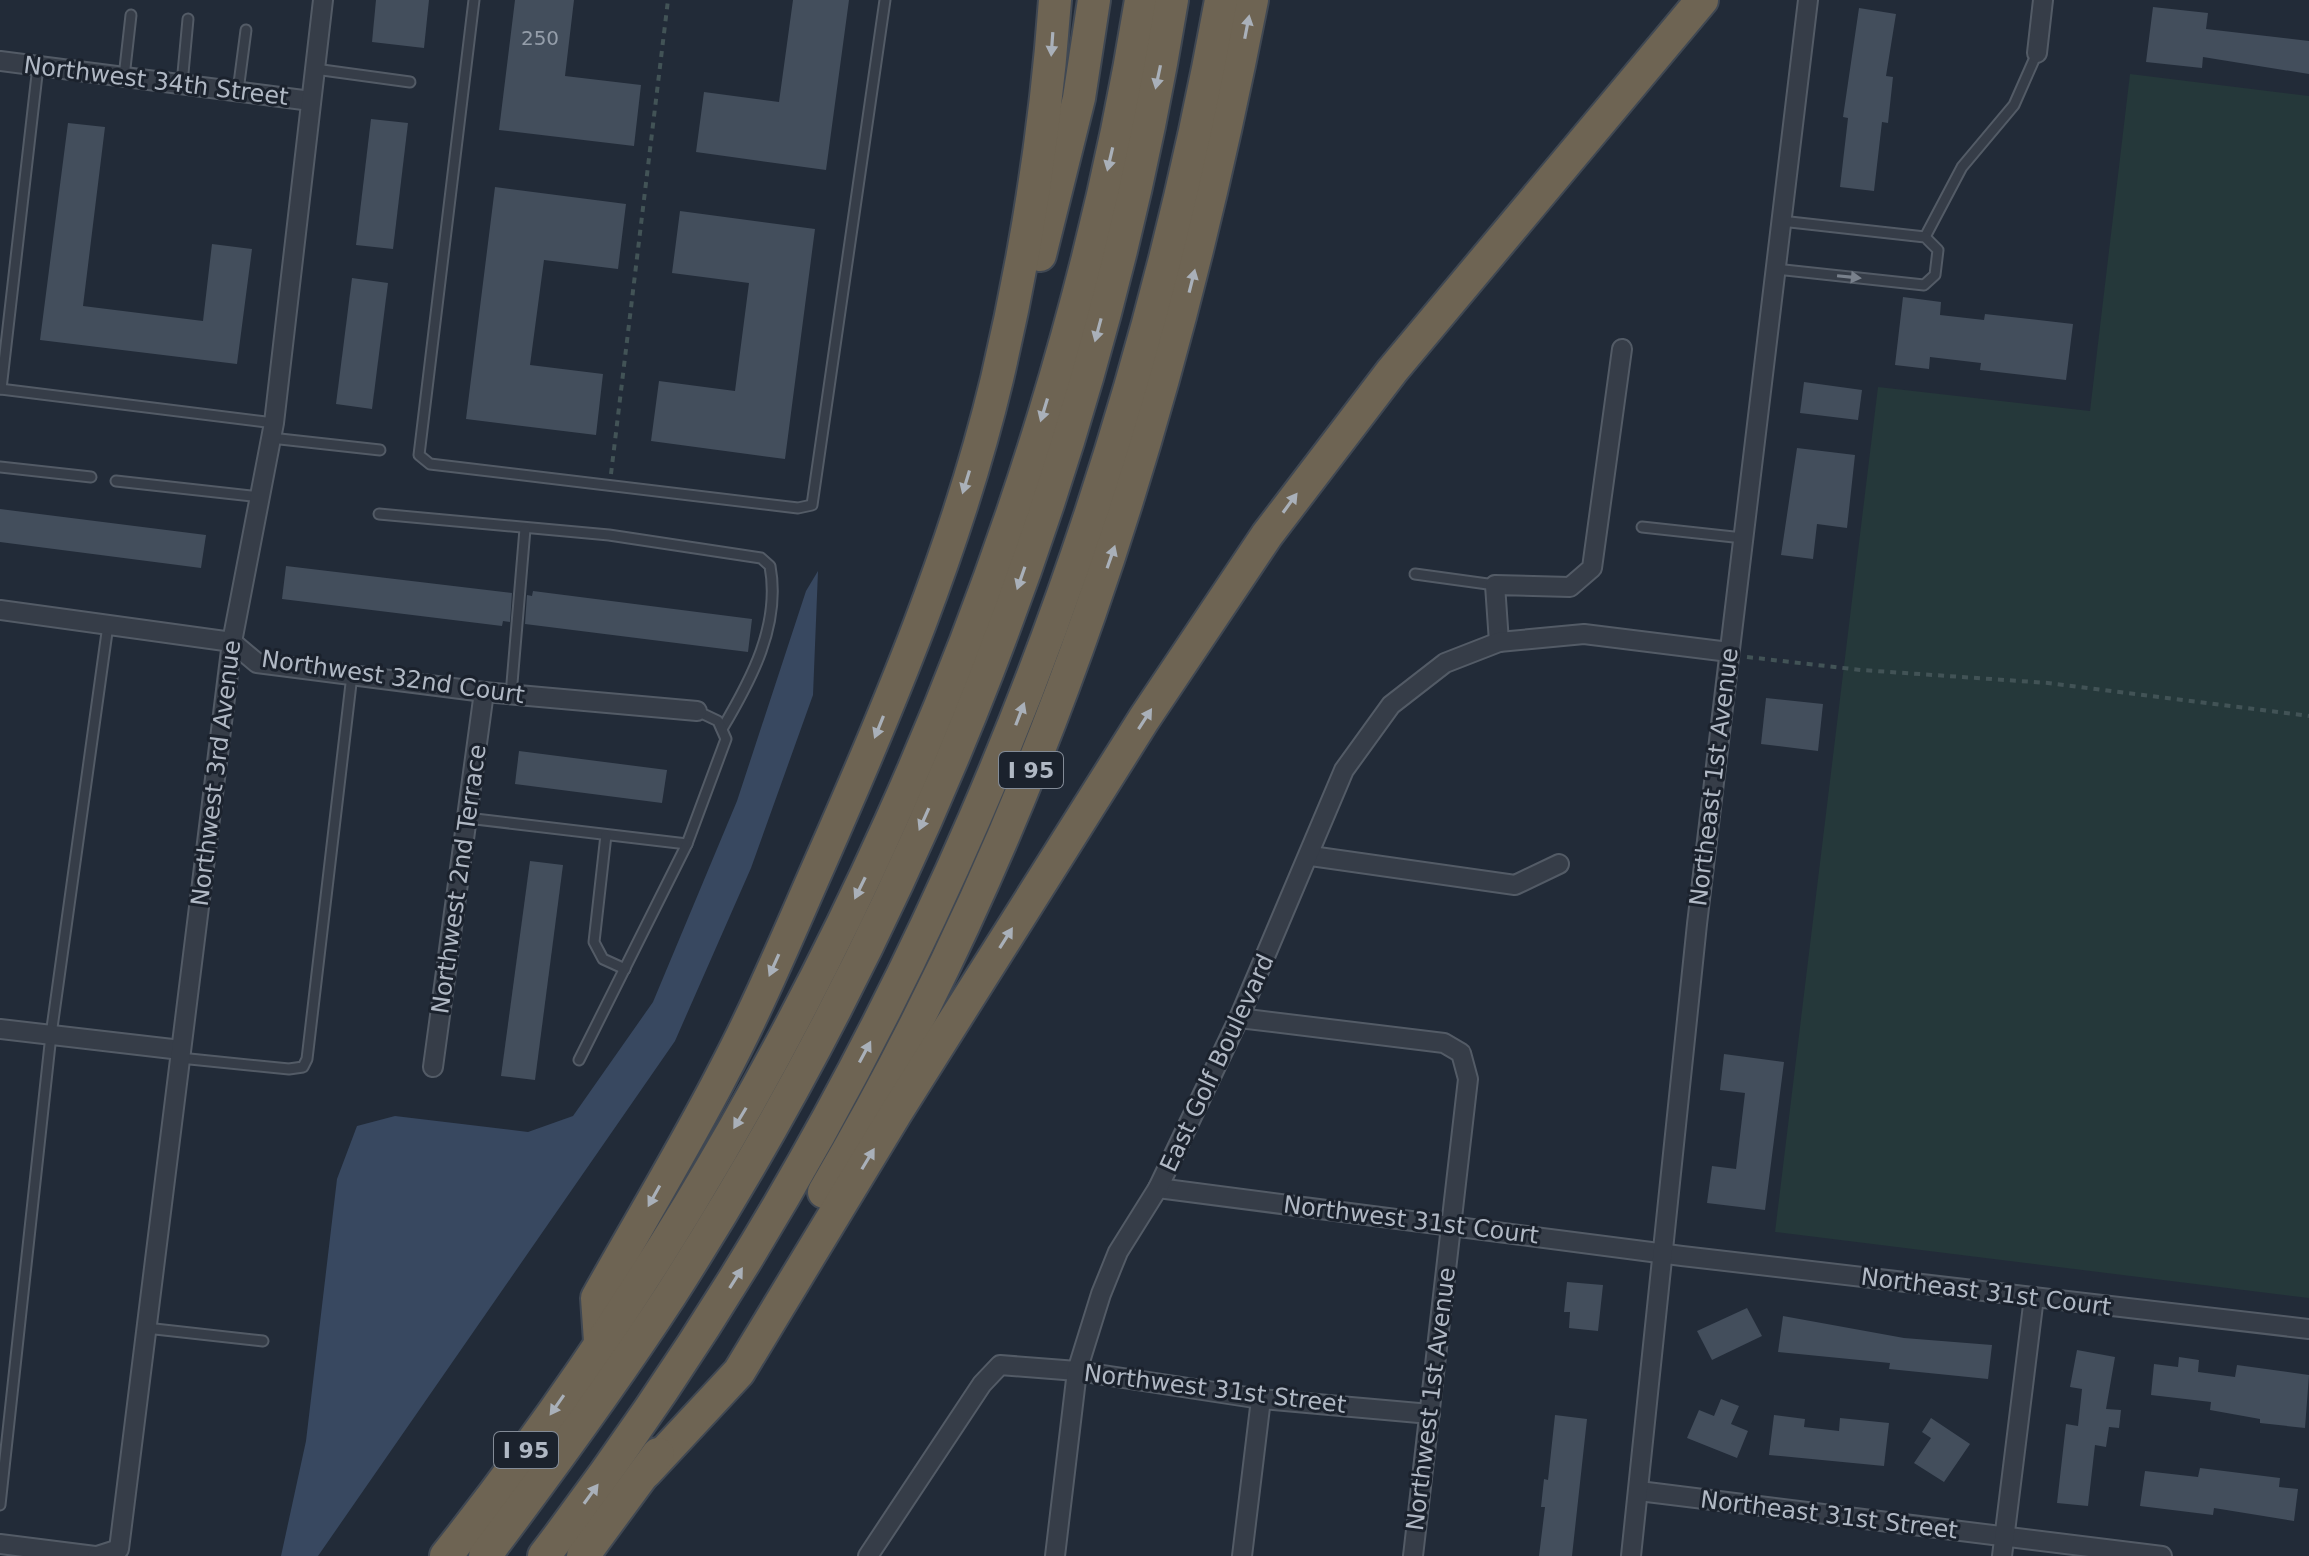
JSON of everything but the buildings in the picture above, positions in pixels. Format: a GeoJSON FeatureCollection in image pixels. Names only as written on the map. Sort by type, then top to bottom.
{"type":"FeatureCollection","features":[{"type":"Feature","properties":{"kind":"highway"},"geometry":{"type":"LineString","coordinates":[[600,1341],[597,1298],[723,1073],[867,757],[933,584],[996,381],[1049,88],[1055,0]]}},
{"type":"Feature","properties":{"kind":"highway"},"geometry":{"type":"LineString","coordinates":[[996,381],[1015,355],[1079,98],[1094,0]]}},
{"type":"Feature","properties":{"kind":"highway","name":"I 95"},"geometry":{"type":"LineString","coordinates":[[446,1556],[517,1462],[600,1341],[759,1086],[859,889],[948,684],[993,567],[1057,368],[1094,228],[1141,0]]}},
{"type":"Feature","properties":{"kind":"highway"},"geometry":{"type":"LineString","coordinates":[[485,1556],[607,1389],[679,1281],[786,1101],[888,901],[976,695],[1053,482],[1116,264],[1172,0]]}},
{"type":"Feature","properties":{"kind":"highway"},"geometry":{"type":"LineString","coordinates":[[544,1556],[640,1427],[763,1234],[874,1035],[971,831],[1056,619],[1126,407],[1184,184],[1221,0]]}},
{"type":"Feature","properties":{"kind":"highway","name":"I 95"},"geometry":{"type":"LineString","coordinates":[[583,1556],[646,1472],[772,1280],[885,1082],[986,876],[1031,770],[1114,549],[1157,411],[1214,192],[1252,0]]}},
{"type":"Feature","properties":{"kind":"highway"},"geometry":{"type":"LineString","coordinates":[[646,1472],[739,1372],[896,1113],[1128,746],[1276,523],[1392,371],[1702,0]]}},
{"type":"Feature","properties":{"kind":"street","name":"Northwest 3rd Avenue"},"geometry":{"type":"LineString","coordinates":[[96,1556],[119,1549],[232,642],[272,430],[323,0]]}},
{"type":"Feature","properties":{"kind":"street","name":"Northeast 1st Avenue"},"geometry":{"type":"LineString","coordinates":[[1631,1556],[1729,652],[1808,0]]}},
{"type":"Feature","properties":{"kind":"street"},"geometry":{"type":"LineString","coordinates":[[2037,53],[2043,0]]}},
{"type":"Feature","properties":{"kind":"street","name":"Northwest 34th Street"},"geometry":{"type":"LineString","coordinates":[[0,61],[311,101]]}},
{"type":"Feature","properties":{"kind":"street"},"geometry":{"type":"LineString","coordinates":[[1499,642],[1495,585],[1570,587],[1592,568],[1622,349]]}},
{"type":"Feature","properties":{"kind":"street","name":"Northwest 32nd Court"},"geometry":{"type":"LineString","coordinates":[[0,610],[232,642],[257,663],[511,695],[697,711]]}},
{"type":"Feature","properties":{"kind":"street","name":"East Golf Boulevard"},"geometry":{"type":"LineString","coordinates":[[1055,1556],[1077,1371],[1118,1252],[1158,1188],[1239,1018],[1311,856],[1344,770],[1391,705],[1445,663],[1499,642],[1584,634],[1729,652]]}},
{"type":"Feature","properties":{"kind":"street","name":"Northwest 2nd Terrace"},"geometry":{"type":"LineString","coordinates":[[433,1067],[484,692]]}},
{"type":"Feature","properties":{"kind":"street"},"geometry":{"type":"LineString","coordinates":[[1311,856],[1515,885],[1559,864]]}},
{"type":"Feature","properties":{"kind":"street","name":"Northwest 1st Avenue"},"geometry":{"type":"LineString","coordinates":[[1239,1018],[1444,1043],[1461,1053],[1468,1079],[1413,1556]]}},
{"type":"Feature","properties":{"kind":"street"},"geometry":{"type":"LineString","coordinates":[[0,1029],[180,1054]]}},
{"type":"Feature","properties":{"kind":"street","name":"Northwest 31st Court"},"geometry":{"type":"LineString","coordinates":[[1158,1188],[1664,1253]]}},
{"type":"Feature","properties":{"kind":"street","name":"Northeast 31st Court"},"geometry":{"type":"LineString","coordinates":[[1664,1253],[2309,1329]]}},
{"type":"Feature","properties":{"kind":"street"},"geometry":{"type":"LineString","coordinates":[[2002,1556],[2034,1297]]}},
{"type":"Feature","properties":{"kind":"street","name":"Northwest 31st Street"},"geometry":{"type":"LineString","coordinates":[[868,1556],[982,1384],[1000,1365],[1077,1371],[1261,1399],[1430,1414]]}},
{"type":"Feature","properties":{"kind":"street"},"geometry":{"type":"LineString","coordinates":[[1242,1556],[1261,1399]]}},
{"type":"Feature","properties":{"kind":"street","name":"Northeast 31st Street"},"geometry":{"type":"LineString","coordinates":[[1639,1491],[2162,1556]]}},
{"type":"Feature","properties":{"kind":"street"},"geometry":{"type":"LineString","coordinates":[[0,1544],[96,1556]]}},
{"type":"Feature","properties":{"kind":"lane"},"geometry":{"type":"LineString","coordinates":[[474,0],[419,455],[430,464],[798,508],[812,505],[885,0]]}},
{"type":"Feature","properties":{"kind":"lane"},"geometry":{"type":"LineString","coordinates":[[124,77],[131,15]]}},
{"type":"Feature","properties":{"kind":"lane"},"geometry":{"type":"LineString","coordinates":[[182,84],[188,19]]}},
{"type":"Feature","properties":{"kind":"lane"},"geometry":{"type":"LineString","coordinates":[[238,91],[246,30]]}},
{"type":"Feature","properties":{"kind":"lane"},"geometry":{"type":"LineString","coordinates":[[1925,237],[1962,167],[2014,105],[2037,53]]}},
{"type":"Feature","properties":{"kind":"lane"},"geometry":{"type":"LineString","coordinates":[[38,66],[1,389],[272,430],[380,450]]}},
{"type":"Feature","properties":{"kind":"lane"},"geometry":{"type":"LineString","coordinates":[[315,69],[410,82]]}},
{"type":"Feature","properties":{"kind":"lane"},"geometry":{"type":"LineString","coordinates":[[1775,269],[1924,285],[1935,275],[1938,250],[1925,237],[1781,221]]}},
{"type":"Feature","properties":{"kind":"lane"},"geometry":{"type":"LineString","coordinates":[[0,467],[91,477]]}},
{"type":"Feature","properties":{"kind":"lane"},"geometry":{"type":"LineString","coordinates":[[116,481],[260,497]]}},
{"type":"Feature","properties":{"kind":"lane"},"geometry":{"type":"LineString","coordinates":[[379,514],[609,535],[751,555],[770,566],[772,606],[758,664],[722,729]]}},
{"type":"Feature","properties":{"kind":"lane"},"geometry":{"type":"LineString","coordinates":[[1642,527],[1743,538]]}},
{"type":"Feature","properties":{"kind":"lane"},"geometry":{"type":"LineString","coordinates":[[511,695],[525,529]]}},
{"type":"Feature","properties":{"kind":"lane"},"geometry":{"type":"LineString","coordinates":[[1415,574],[1495,585]]}},
{"type":"Feature","properties":{"kind":"lane"},"geometry":{"type":"LineString","coordinates":[[0,1505],[51,1035],[108,625]]}},
{"type":"Feature","properties":{"kind":"lane"},"geometry":{"type":"LineString","coordinates":[[180,1054],[289,1069],[303,1067],[307,1059],[352,675]]}},
{"type":"Feature","properties":{"kind":"lane"},"geometry":{"type":"LineString","coordinates":[[579,1060],[687,844],[726,739],[718,721],[697,711]]}},
{"type":"Feature","properties":{"kind":"lane"},"geometry":{"type":"LineString","coordinates":[[467,818],[687,844]]}},
{"type":"Feature","properties":{"kind":"lane"},"geometry":{"type":"LineString","coordinates":[[606,835],[594,942],[603,959],[625,969]]}},
{"type":"Feature","properties":{"kind":"lane"},"geometry":{"type":"LineString","coordinates":[[146,1328],[263,1341]]}},
{"type":"Feature","properties":{"kind":"path"},"geometry":{"type":"LineString","coordinates":[[610,485],[668,0]]}},
{"type":"Feature","properties":{"kind":"path"},"geometry":{"type":"LineString","coordinates":[[1729,652],[1749,658],[1861,670],[2048,683],[2309,716]]}},
{"type":"Feature","properties":{"kind":"shaded area"},"geometry":{"type":"Polygon","coordinates":[[[2130,74],[2309,96],[2309,1298],[1775,1232],[1878,387],[2090,411],[2130,74]]]}},
{"type":"Feature","properties":{"kind":"water"},"geometry":{"type":"Polygon","coordinates":[[[818,571],[813,695],[751,868],[675,1041],[318,1556],[281,1556],[306,1441],[337,1179],[357,1126],[395,1116],[528,1132],[573,1116],[653,1002],[737,801],[806,591],[818,571]]]}}]}
